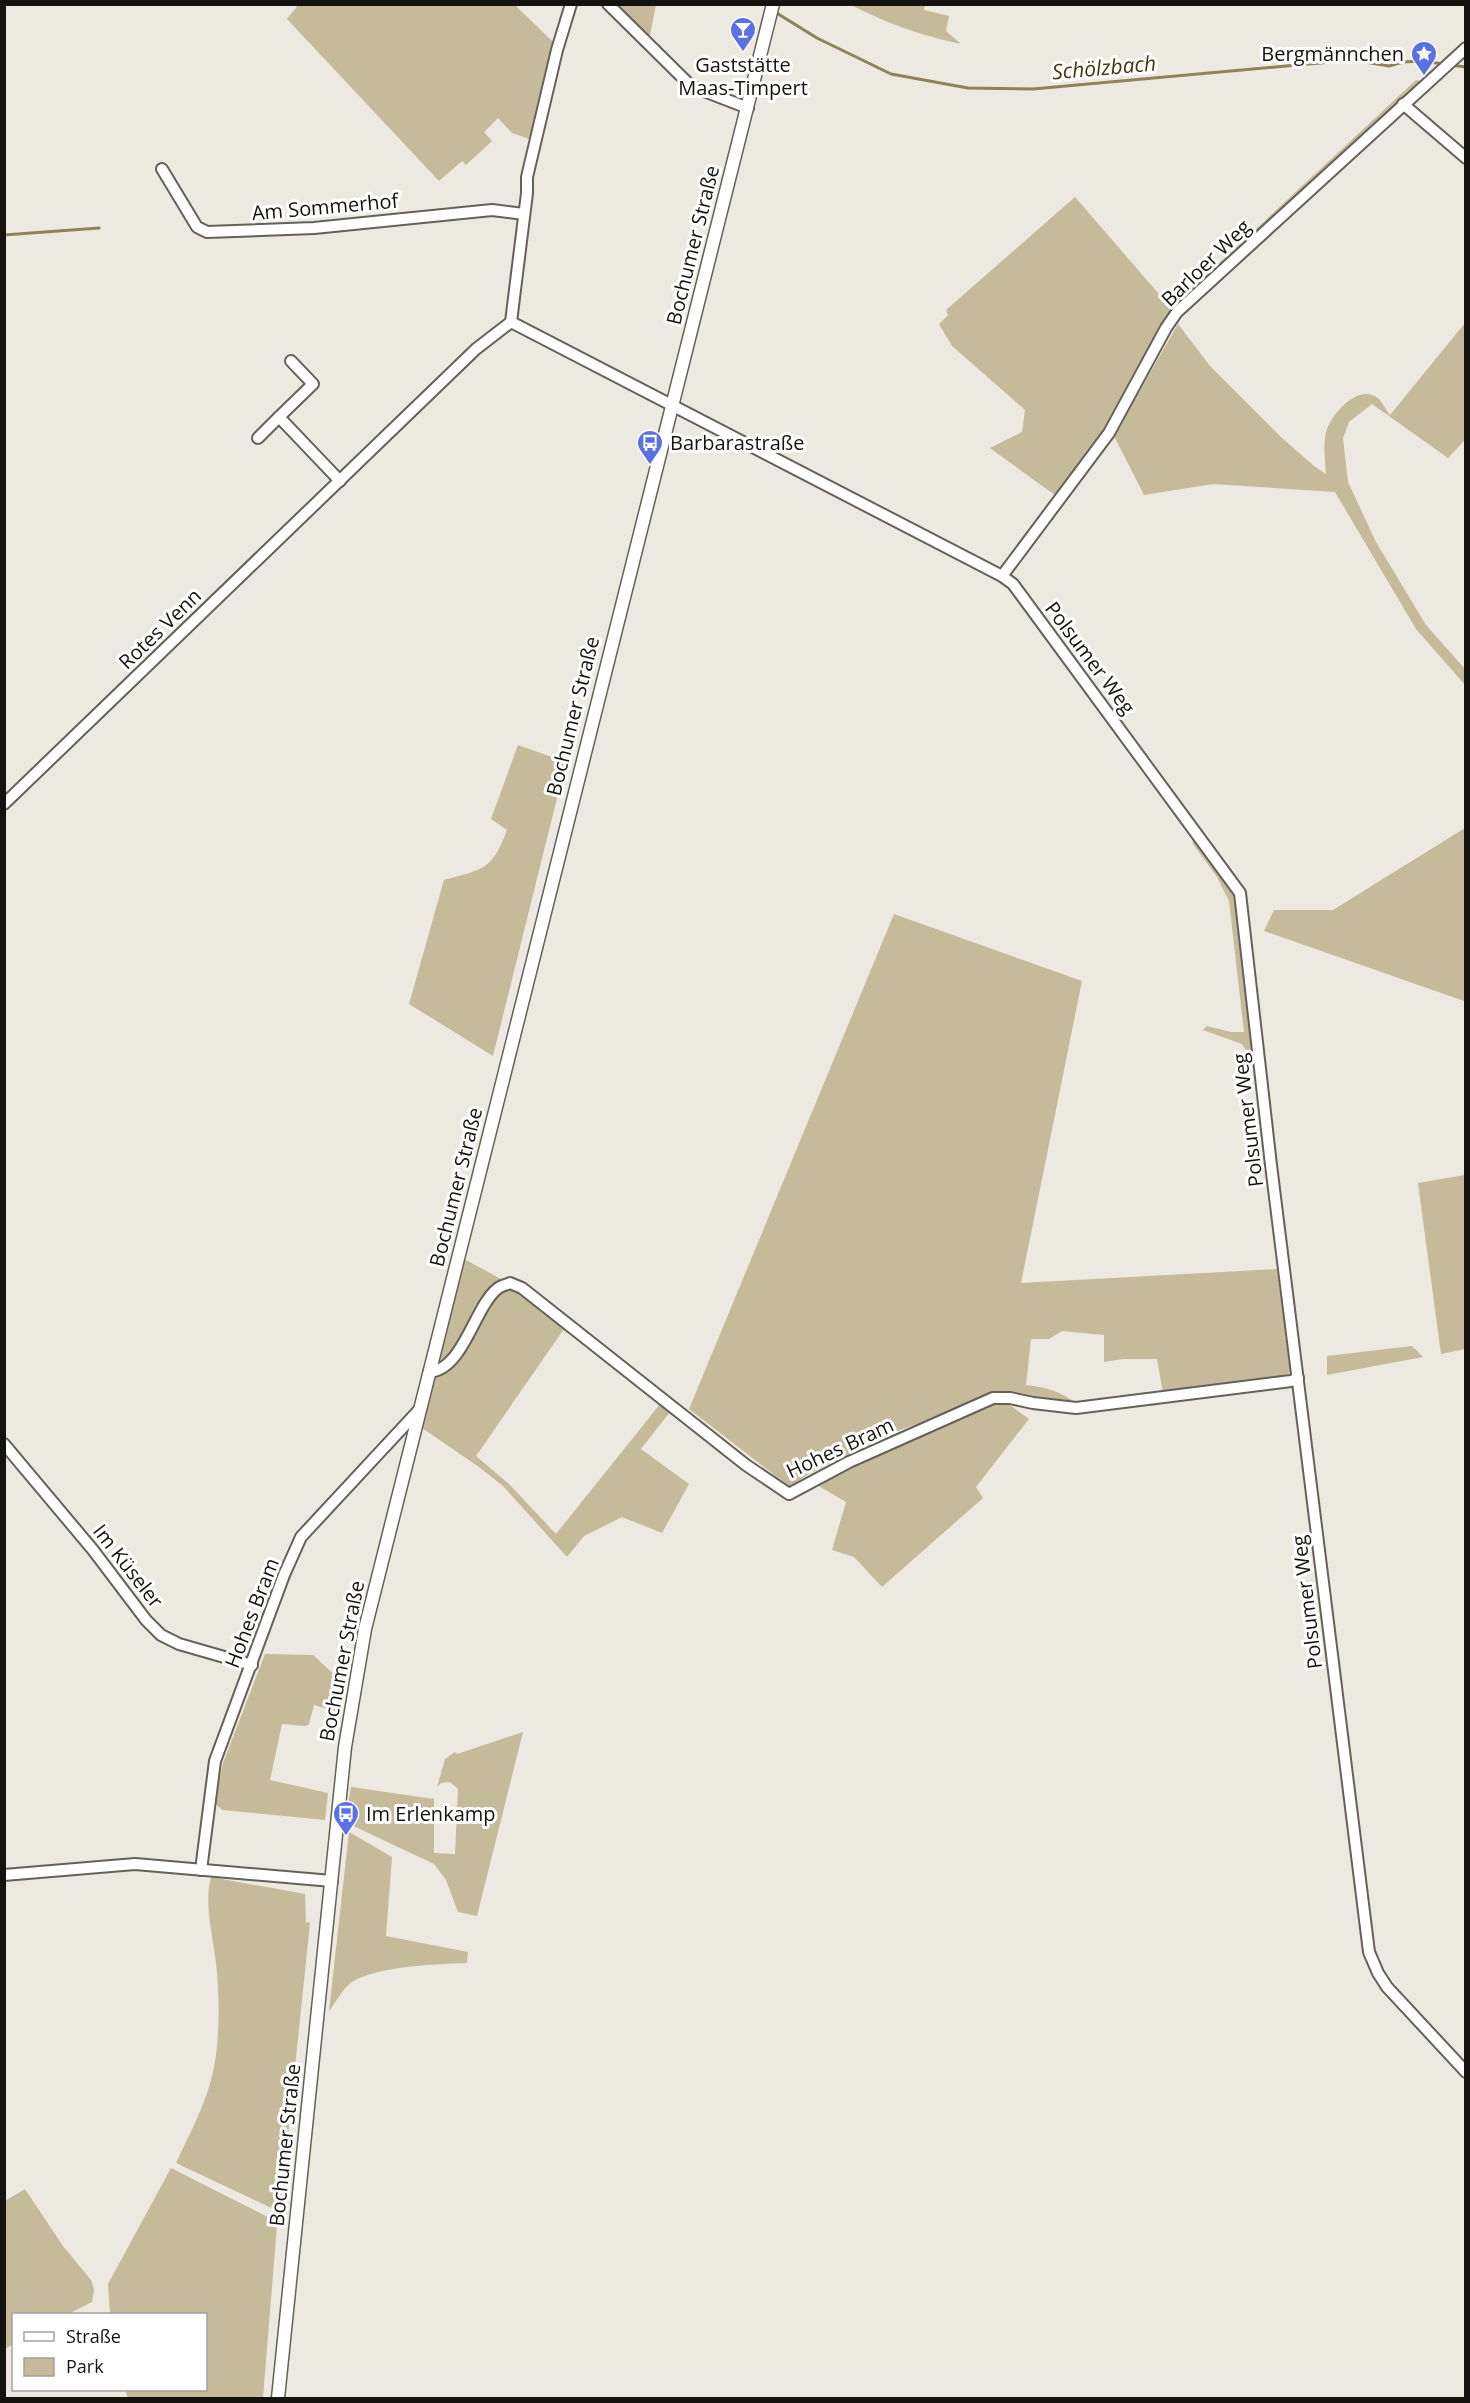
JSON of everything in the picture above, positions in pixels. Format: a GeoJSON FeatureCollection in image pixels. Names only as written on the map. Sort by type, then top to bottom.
{"type":"FeatureCollection","features":[{"type":"Feature","properties":{"kind":"main road","name":"Bochumer Straße"},"geometry":{"type":"LineString","coordinates":[[279,2398],[345,1747],[365,1629],[773,4]]}},
{"type":"Feature","properties":{"kind":"street"},"geometry":{"type":"LineString","coordinates":[[571,4],[534,139],[527,177],[511,322],[672,404]]}},
{"type":"Feature","properties":{"kind":"street"},"geometry":{"type":"LineString","coordinates":[[608,4],[691,86],[747,108]]}},
{"type":"Feature","properties":{"kind":"street","name":"Barloer Weg"},"geometry":{"type":"LineString","coordinates":[[1002,576],[1109,433],[1177,312],[1466,48]]}},
{"type":"Feature","properties":{"kind":"street"},"geometry":{"type":"LineString","coordinates":[[1403,104],[1466,158]]}},
{"type":"Feature","properties":{"kind":"street","name":"Am Sommerhof"},"geometry":{"type":"LineString","coordinates":[[162,169],[197,227],[207,232],[314,228],[492,210],[524,214]]}},
{"type":"Feature","properties":{"kind":"street","name":"Rotes Venn"},"geometry":{"type":"LineString","coordinates":[[4,804],[476,349],[511,322]]}},
{"type":"Feature","properties":{"kind":"street"},"geometry":{"type":"LineString","coordinates":[[258,438],[313,384],[291,361]]}},
{"type":"Feature","properties":{"kind":"street","name":"Polsumer Weg"},"geometry":{"type":"LineString","coordinates":[[672,404],[1002,576],[1013,584],[1240,893],[1370,1952],[1378,1974],[1387,1987],[1466,2072]]}},
{"type":"Feature","properties":{"kind":"street"},"geometry":{"type":"LineString","coordinates":[[279,417],[340,481]]}},
{"type":"Feature","properties":{"kind":"street","name":"Hohes Bram"},"geometry":{"type":"LineString","coordinates":[[429,1372],[447,1364],[458,1351],[497,1289],[510,1283],[522,1288],[746,1465],[789,1494],[849,1462],[993,1398],[1010,1398],[1076,1408],[1298,1378]]}},
{"type":"Feature","properties":{"kind":"street","name":"Hohes Bram"},"geometry":{"type":"LineString","coordinates":[[201,1870],[215,1761],[284,1575],[301,1537],[419,1410]]}},
{"type":"Feature","properties":{"kind":"street","name":"Im Küseler"},"geometry":{"type":"LineString","coordinates":[[4,1444],[93,1550],[146,1620],[161,1635],[179,1644],[252,1665]]}},
{"type":"Feature","properties":{"kind":"street"},"geometry":{"type":"LineString","coordinates":[[4,1875],[135,1864],[332,1881]]}},
{"type":"Feature","properties":{"kind":"green space"},"geometry":{"type":"Polygon","coordinates":[[[298,5],[515,5],[553,42],[529,139],[512,133],[498,118],[484,132],[492,141],[466,165],[462,161],[439,181],[287,19],[298,5]]]}},
{"type":"Feature","properties":{"kind":"green space"},"geometry":{"type":"Polygon","coordinates":[[[613,5],[656,5],[649,40],[613,5]]]}},
{"type":"Feature","properties":{"kind":"green space"},"geometry":{"type":"Polygon","coordinates":[[[851,5],[925,5],[924,10],[949,16],[946,31],[961,44],[904,28],[851,5]]]}},
{"type":"Feature","properties":{"kind":"green space"},"geometry":{"type":"Polygon","coordinates":[[[1416,80],[1422,81],[1164,325],[1093,450],[1056,496],[990,448],[1022,432],[1025,410],[952,346],[939,324],[948,315],[946,310],[1075,197],[1171,308],[1416,80]]]}},
{"type":"Feature","properties":{"kind":"green space"},"geometry":{"type":"Polygon","coordinates":[[[1465,323],[1465,440],[1448,458],[1372,404],[1349,422],[1343,438],[1348,482],[1376,542],[1426,625],[1465,669],[1465,685],[1416,629],[1335,492],[1213,484],[1144,495],[1114,436],[1178,324],[1210,366],[1282,438],[1326,474],[1324,448],[1326,432],[1338,411],[1352,399],[1367,394],[1375,396],[1382,402],[1390,415],[1465,323]]]}},
{"type":"Feature","properties":{"kind":"green space"},"geometry":{"type":"Polygon","coordinates":[[[518,745],[566,762],[493,1056],[409,1004],[444,880],[485,866],[502,843],[507,830],[491,819],[518,745]]]}},
{"type":"Feature","properties":{"kind":"green space"},"geometry":{"type":"Polygon","coordinates":[[[1465,828],[1464,1001],[1264,931],[1274,910],[1333,910],[1465,828]]]}},
{"type":"Feature","properties":{"kind":"green space"},"geometry":{"type":"Polygon","coordinates":[[[1192,833],[1230,882],[1239,902],[1254,1064],[1242,1044],[1203,1030],[1207,1026],[1231,1032],[1244,1032],[1229,901],[1217,877],[1193,844],[1192,833]]]}},
{"type":"Feature","properties":{"kind":"green space"},"geometry":{"type":"Polygon","coordinates":[[[894,914],[1082,981],[1021,1283],[1277,1269],[1290,1372],[1285,1377],[1163,1393],[1157,1359],[1123,1359],[1104,1362],[1104,1335],[1062,1331],[1049,1339],[1031,1339],[1026,1385],[1054,1391],[1079,1405],[999,1394],[881,1437],[807,1475],[790,1487],[689,1409],[894,914]]]}},
{"type":"Feature","properties":{"kind":"green space"},"geometry":{"type":"Polygon","coordinates":[[[1465,1175],[1465,1349],[1441,1354],[1418,1183],[1465,1175]]]}},
{"type":"Feature","properties":{"kind":"green space"},"geometry":{"type":"Polygon","coordinates":[[[464,1259],[501,1279],[456,1349],[441,1360],[439,1357],[464,1259]]]}},
{"type":"Feature","properties":{"kind":"green space"},"geometry":{"type":"Polygon","coordinates":[[[510,1287],[520,1290],[566,1326],[476,1456],[509,1484],[556,1534],[661,1403],[670,1412],[641,1449],[689,1484],[662,1533],[622,1517],[584,1536],[567,1557],[503,1486],[422,1428],[434,1375],[498,1292],[510,1287]]]}},
{"type":"Feature","properties":{"kind":"green space"},"geometry":{"type":"Polygon","coordinates":[[[1412,1346],[1423,1357],[1327,1375],[1327,1356],[1412,1346]]]}},
{"type":"Feature","properties":{"kind":"green space"},"geometry":{"type":"Polygon","coordinates":[[[1001,1402],[1010,1405],[1029,1419],[976,1487],[983,1498],[882,1587],[854,1557],[832,1550],[846,1502],[817,1485],[982,1407],[1001,1402]]]}},
{"type":"Feature","properties":{"kind":"green space"},"geometry":{"type":"Polygon","coordinates":[[[265,1654],[313,1655],[339,1679],[335,1711],[314,1705],[309,1724],[305,1726],[282,1724],[270,1780],[328,1793],[325,1820],[222,1810],[215,1803],[223,1763],[265,1654]]]}},
{"type":"Feature","properties":{"kind":"green space"},"geometry":{"type":"Polygon","coordinates":[[[523,1732],[477,1916],[458,1912],[446,1880],[434,1864],[345,1822],[351,1787],[434,1799],[434,1853],[455,1854],[458,1789],[450,1782],[441,1783],[437,1787],[445,1759],[455,1752],[457,1754],[523,1732]]]}},
{"type":"Feature","properties":{"kind":"green space"},"geometry":{"type":"Polygon","coordinates":[[[349,1832],[392,1857],[386,1936],[468,1952],[467,1963],[408,1967],[376,1972],[352,1982],[329,2011],[349,1832]]]}},
{"type":"Feature","properties":{"kind":"green space"},"geometry":{"type":"Polygon","coordinates":[[[211,1877],[305,1894],[306,1922],[310,1923],[280,2212],[176,2163],[196,2122],[211,2082],[218,2035],[219,2003],[216,1961],[208,1900],[211,1877]]]}},
{"type":"Feature","properties":{"kind":"green space"},"geometry":{"type":"Polygon","coordinates":[[[171,2168],[274,2220],[277,2225],[263,2398],[128,2398],[125,2391],[207,2391],[207,2313],[110,2313],[108,2284],[171,2168]]]}},
{"type":"Feature","properties":{"kind":"green space"},"geometry":{"type":"Polygon","coordinates":[[[25,2189],[63,2246],[91,2280],[94,2290],[92,2302],[70,2313],[12,2313],[12,2345],[5,2349],[5,2201],[25,2189]]]}},
{"type":"Feature","properties":{"kind":"waterway","name":"Schölzbach"},"geometry":{"type":"LineString","coordinates":[[775,12],[817,38],[891,74],[968,88],[1033,89],[1353,60],[1389,66],[1421,61],[1444,64]]}},
{"type":"Feature","properties":{"kind":"waterway","name":"Schölzbach"},"geometry":{"type":"LineString","coordinates":[[1451,65],[1466,67]]}},
{"type":"Feature","properties":{"kind":"waterway"},"geometry":{"type":"LineString","coordinates":[[4,235],[99,228]]}},
{"type":"Feature","properties":{"kind":"place","name":"Gaststätte Maas-Timpert"},"geometry":{"type":"Point","coordinates":[743,53]}},
{"type":"Feature","properties":{"kind":"place","name":"Bergmännchen"},"geometry":{"type":"Point","coordinates":[1424,77]}},
{"type":"Feature","properties":{"kind":"place","name":"Barbarastraße"},"geometry":{"type":"Point","coordinates":[650,466]}},
{"type":"Feature","properties":{"kind":"place","name":"Im Erlenkamp"},"geometry":{"type":"Point","coordinates":[346,1837]}}]}
